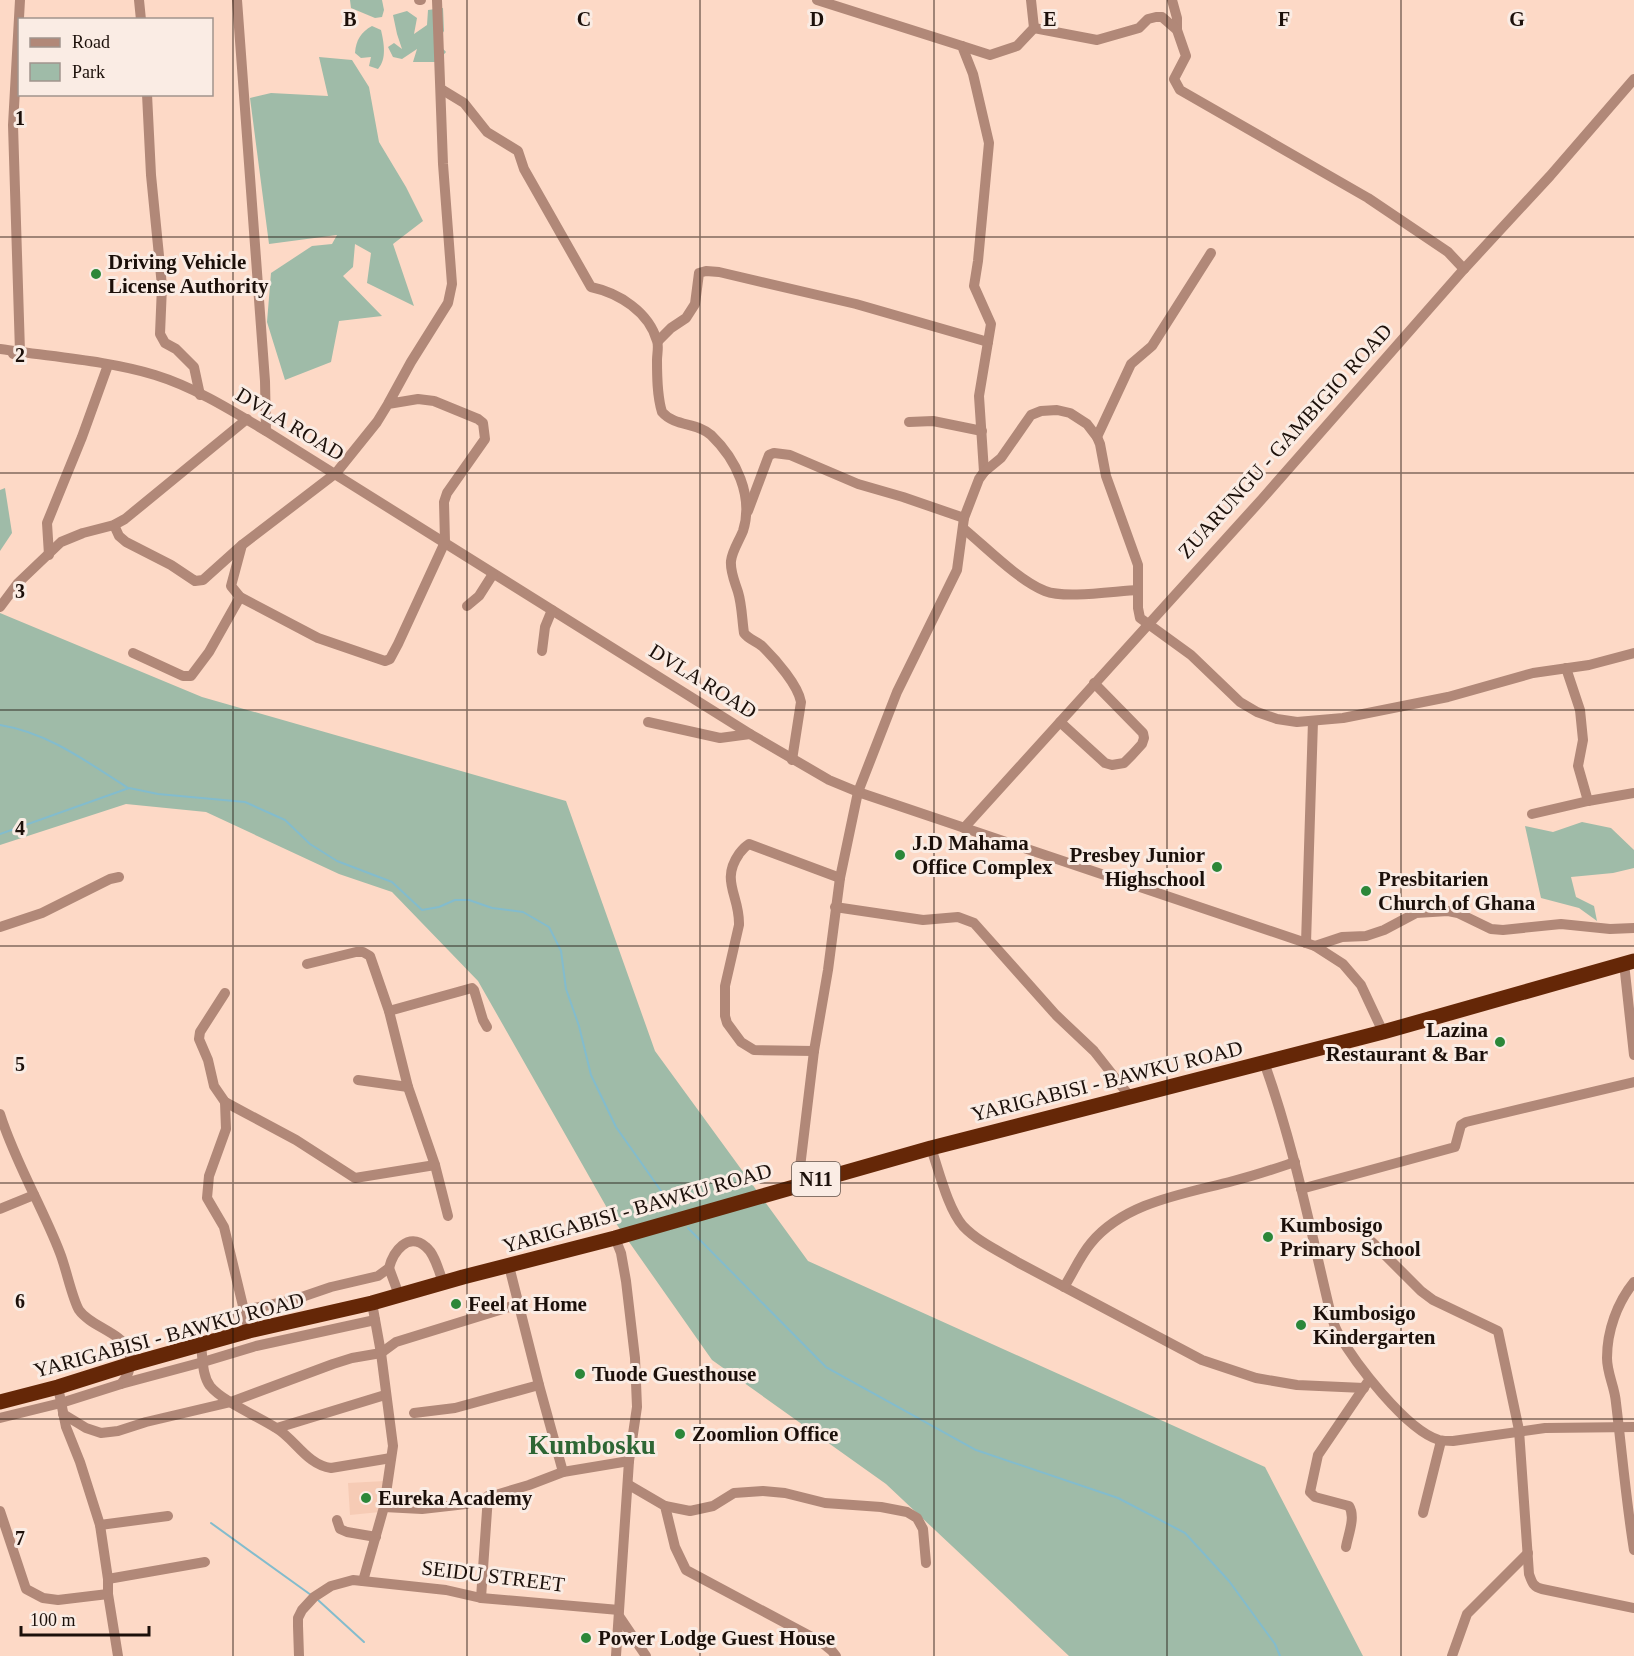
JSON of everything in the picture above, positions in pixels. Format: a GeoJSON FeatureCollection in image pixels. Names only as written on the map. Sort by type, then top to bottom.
{"type":"FeatureCollection","features":[{"type":"Feature","properties":{"kind":"highway","name":"YARIGABISI - BAWKU ROAD"},"geometry":{"type":"LineString","coordinates":[[0,1402],[249,1331],[372,1303],[443,1282],[615,1238],[798,1184],[1383,1032],[1629,962]]}},
{"type":"Feature","properties":{"kind":"street"},"geometry":{"type":"LineString","coordinates":[[19,18],[20,0]]}},
{"type":"Feature","properties":{"kind":"street"},"geometry":{"type":"LineString","coordinates":[[139,0],[141,18]]}},
{"type":"Feature","properties":{"kind":"street"},"geometry":{"type":"LineString","coordinates":[[237,0],[265,381],[266,430]]}},
{"type":"Feature","properties":{"kind":"street"},"geometry":{"type":"LineString","coordinates":[[114,525],[119,536],[126,542],[195,581],[203,580],[242,545],[336,473],[377,422],[448,303],[451,294],[443,164],[438,0]]}},
{"type":"Feature","properties":{"kind":"street"},"geometry":{"type":"LineString","coordinates":[[817,0],[990,55],[1017,46],[1034,28],[1031,0]]}},
{"type":"Feature","properties":{"kind":"street"},"geometry":{"type":"LineString","coordinates":[[1172,0],[1178,18],[1177,30],[1186,56],[1174,79],[1180,90],[1368,198],[1448,252],[1464,269]]}},
{"type":"Feature","properties":{"kind":"street"},"geometry":{"type":"LineString","coordinates":[[1034,28],[1097,40],[1138,28],[1148,19],[1162,17],[1177,30]]}},
{"type":"Feature","properties":{"kind":"street"},"geometry":{"type":"LineString","coordinates":[[0,356],[20,352],[13,124],[18,35]]}},
{"type":"Feature","properties":{"kind":"street"},"geometry":{"type":"LineString","coordinates":[[798,1184],[814,1051],[828,970],[840,878],[858,792],[897,692],[957,570],[964,524],[984,472],[979,396],[991,324],[974,286],[989,143],[973,74],[962,46]]}},
{"type":"Feature","properties":{"kind":"street","name":"ZUARUNGU - GAMBIGIO ROAD"},"geometry":{"type":"LineString","coordinates":[[964,828],[1262,500],[1634,79]]}},
{"type":"Feature","properties":{"kind":"street"},"geometry":{"type":"LineString","coordinates":[[441,89],[464,103],[487,132],[518,151],[524,169],[591,287],[603,289],[630,303],[650,324],[657,341],[658,383],[662,412],[674,422],[705,430],[727,455],[739,476],[746,501],[746,516]]}},
{"type":"Feature","properties":{"kind":"street"},"geometry":{"type":"LineString","coordinates":[[147,96],[151,175],[162,286],[160,334],[165,343],[176,349],[194,367],[200,395]]}},
{"type":"Feature","properties":{"kind":"street"},"geometry":{"type":"LineString","coordinates":[[0,123],[13,124]]}},
{"type":"Feature","properties":{"kind":"street"},"geometry":{"type":"LineString","coordinates":[[1097,437],[1131,364],[1152,346],[1211,253]]}},
{"type":"Feature","properties":{"kind":"street"},"geometry":{"type":"LineString","coordinates":[[657,341],[686,318],[694,303],[699,273],[706,271],[719,272],[856,304],[988,342]]}},
{"type":"Feature","properties":{"kind":"street","name":"DVLA ROAD"},"geometry":{"type":"LineString","coordinates":[[0,349],[108,365],[156,376],[200,395],[266,430],[750,734],[829,780],[858,792],[1310,945],[1343,964],[1361,985],[1383,1032]]}},
{"type":"Feature","properties":{"kind":"street"},"geometry":{"type":"LineString","coordinates":[[49,555],[47,523],[108,365]]}},
{"type":"Feature","properties":{"kind":"street"},"geometry":{"type":"LineString","coordinates":[[242,545],[231,586],[240,597],[318,638],[385,661],[390,659],[445,542],[444,502],[447,493],[484,439],[483,423],[478,419],[434,401],[418,399],[388,404]]}},
{"type":"Feature","properties":{"kind":"street"},"geometry":{"type":"LineString","coordinates":[[984,472],[1000,458],[1032,415],[1041,411],[1057,410],[1070,413],[1087,424],[1100,444],[1106,476],[1138,565],[1138,615],[1191,655],[1240,702],[1277,720],[1313,721],[1343,718],[1448,697],[1533,673],[1589,665],[1634,653]]}},
{"type":"Feature","properties":{"kind":"street"},"geometry":{"type":"LineString","coordinates":[[0,608],[18,583],[61,542],[83,533],[114,525],[136,512],[188,466],[247,419]]}},
{"type":"Feature","properties":{"kind":"street"},"geometry":{"type":"LineString","coordinates":[[909,422],[933,421],[981,431]]}},
{"type":"Feature","properties":{"kind":"street"},"geometry":{"type":"LineString","coordinates":[[792,760],[801,702],[800,695],[795,685],[763,647],[744,633],[739,593],[731,561],[769,455],[774,453],[790,455],[858,484],[903,497],[964,524],[1025,580],[1046,591],[1071,594],[1138,590]]}},
{"type":"Feature","properties":{"kind":"street"},"geometry":{"type":"LineString","coordinates":[[467,606],[479,596],[493,574]]}},
{"type":"Feature","properties":{"kind":"street"},"geometry":{"type":"LineString","coordinates":[[133,653],[183,676],[191,676],[209,652],[240,597]]}},
{"type":"Feature","properties":{"kind":"street"},"geometry":{"type":"LineString","coordinates":[[542,651],[545,627],[552,610]]}},
{"type":"Feature","properties":{"kind":"street"},"geometry":{"type":"LineString","coordinates":[[1566,668],[1580,710],[1583,740],[1578,766],[1588,801]]}},
{"type":"Feature","properties":{"kind":"street"},"geometry":{"type":"LineString","coordinates":[[1060,722],[1105,763],[1118,765],[1124,763],[1142,744],[1143,733],[1094,683]]}},
{"type":"Feature","properties":{"kind":"street"},"geometry":{"type":"LineString","coordinates":[[1313,721],[1310,945],[1342,937],[1366,936],[1384,930],[1416,913],[1458,913],[1485,926],[1503,930],[1560,924],[1610,929],[1634,928]]}},
{"type":"Feature","properties":{"kind":"street"},"geometry":{"type":"LineString","coordinates":[[648,722],[720,738],[750,734]]}},
{"type":"Feature","properties":{"kind":"street"},"geometry":{"type":"LineString","coordinates":[[1532,814],[1634,793]]}},
{"type":"Feature","properties":{"kind":"street"},"geometry":{"type":"LineString","coordinates":[[814,1051],[754,1050],[741,1042],[727,1023],[725,986],[739,925],[730,871],[744,846],[749,844],[840,878]]}},
{"type":"Feature","properties":{"kind":"street"},"geometry":{"type":"LineString","coordinates":[[0,927],[42,913],[110,879],[119,878]]}},
{"type":"Feature","properties":{"kind":"street"},"geometry":{"type":"LineString","coordinates":[[836,907],[923,920],[958,917],[974,923],[1056,1015],[1094,1051],[1131,1098]]}},
{"type":"Feature","properties":{"kind":"street"},"geometry":{"type":"LineString","coordinates":[[307,964],[356,952],[363,952],[370,956],[389,1011],[408,1087],[435,1165],[448,1216]]}},
{"type":"Feature","properties":{"kind":"street"},"geometry":{"type":"LineString","coordinates":[[1629,962],[1634,1055]]}},
{"type":"Feature","properties":{"kind":"street"},"geometry":{"type":"LineString","coordinates":[[389,1011],[472,988],[487,1027]]}},
{"type":"Feature","properties":{"kind":"street"},"geometry":{"type":"LineString","coordinates":[[225,993],[200,1032],[214,1086],[225,1102],[296,1140],[355,1178],[435,1165]]}},
{"type":"Feature","properties":{"kind":"street"},"geometry":{"type":"LineString","coordinates":[[1264,1062],[1295,1162],[1336,1330],[1353,1357],[1390,1402],[1410,1421],[1441,1441],[1556,1427],[1634,1427]]}},
{"type":"Feature","properties":{"kind":"street"},"geometry":{"type":"LineString","coordinates":[[358,1080],[408,1087]]}},
{"type":"Feature","properties":{"kind":"street"},"geometry":{"type":"LineString","coordinates":[[1301,1189],[1455,1147],[1461,1125],[1466,1122],[1634,1082]]}},
{"type":"Feature","properties":{"kind":"street"},"geometry":{"type":"LineString","coordinates":[[225,1102],[226,1129],[209,1176],[207,1198],[224,1227],[249,1331]]}},
{"type":"Feature","properties":{"kind":"street"},"geometry":{"type":"LineString","coordinates":[[0,1113],[9,1142],[60,1252],[80,1310],[94,1323],[124,1343],[131,1364],[121,1384]]}},
{"type":"Feature","properties":{"kind":"street"},"geometry":{"type":"LineString","coordinates":[[931,1148],[954,1212],[963,1226],[989,1246],[1202,1360],[1256,1377],[1297,1385],[1364,1388]]}},
{"type":"Feature","properties":{"kind":"street"},"geometry":{"type":"LineString","coordinates":[[1064,1287],[1090,1244],[1113,1223],[1135,1211],[1161,1200],[1295,1162]]}},
{"type":"Feature","properties":{"kind":"street"},"geometry":{"type":"LineString","coordinates":[[0,1209],[34,1196]]}},
{"type":"Feature","properties":{"kind":"street"},"geometry":{"type":"LineString","coordinates":[[615,1238],[621,1253],[626,1281],[635,1358],[637,1407],[629,1461],[616,1656]]}},
{"type":"Feature","properties":{"kind":"street"},"geometry":{"type":"LineString","coordinates":[[399,1295],[389,1268],[391,1258],[405,1243],[418,1242],[428,1248],[443,1282]]}},
{"type":"Feature","properties":{"kind":"street"},"geometry":{"type":"LineString","coordinates":[[1372,1242],[1420,1291],[1433,1300],[1498,1331],[1519,1430],[1528,1553],[1531,1579],[1536,1588],[1634,1608]]}},
{"type":"Feature","properties":{"kind":"street"},"geometry":{"type":"LineString","coordinates":[[509,1266],[563,1472]]}},
{"type":"Feature","properties":{"kind":"street"},"geometry":{"type":"LineString","coordinates":[[245,1310],[293,1300],[331,1287],[378,1276],[389,1268]]}},
{"type":"Feature","properties":{"kind":"street"},"geometry":{"type":"LineString","coordinates":[[1634,1282],[1615,1313],[1606,1357],[1607,1372],[1617,1403],[1617,1427],[1634,1550]]}},
{"type":"Feature","properties":{"kind":"street"},"geometry":{"type":"LineString","coordinates":[[363,1581],[384,1507],[392,1458],[392,1436],[372,1303]]}},
{"type":"Feature","properties":{"kind":"street"},"geometry":{"type":"LineString","coordinates":[[62,1409],[86,1428],[101,1433],[110,1432],[231,1402],[333,1364],[381,1353],[396,1342],[519,1304]]}},
{"type":"Feature","properties":{"kind":"street"},"geometry":{"type":"LineString","coordinates":[[0,1418],[62,1409],[121,1384],[256,1346],[375,1320]]}},
{"type":"Feature","properties":{"kind":"street"},"geometry":{"type":"LineString","coordinates":[[201,1346],[208,1383],[231,1402],[277,1428],[303,1454],[326,1468],[392,1458]]}},
{"type":"Feature","properties":{"kind":"street"},"geometry":{"type":"LineString","coordinates":[[1346,1547],[1352,1515],[1351,1508],[1315,1497],[1310,1492],[1318,1455],[1371,1378]]}},
{"type":"Feature","properties":{"kind":"street"},"geometry":{"type":"LineString","coordinates":[[414,1413],[455,1408],[539,1385]]}},
{"type":"Feature","properties":{"kind":"street"},"geometry":{"type":"LineString","coordinates":[[58,1387],[66,1427],[100,1525],[118,1656]]}},
{"type":"Feature","properties":{"kind":"street"},"geometry":{"type":"LineString","coordinates":[[277,1428],[385,1395]]}},
{"type":"Feature","properties":{"kind":"street"},"geometry":{"type":"LineString","coordinates":[[1423,1513],[1441,1441]]}},
{"type":"Feature","properties":{"kind":"street"},"geometry":{"type":"LineString","coordinates":[[384,1507],[422,1509],[466,1503],[563,1472],[629,1461]]}},
{"type":"Feature","properties":{"kind":"street"},"geometry":{"type":"LineString","coordinates":[[629,1485],[664,1506],[690,1511],[713,1506],[734,1493],[763,1491],[785,1493],[825,1503],[881,1507],[907,1512],[917,1518],[923,1529],[926,1563]]}},
{"type":"Feature","properties":{"kind":"street"},"geometry":{"type":"LineString","coordinates":[[482,1598],[488,1496]]}},
{"type":"Feature","properties":{"kind":"street"},"geometry":{"type":"LineString","coordinates":[[664,1506],[675,1547],[686,1570],[821,1642],[836,1656]]}},
{"type":"Feature","properties":{"kind":"street"},"geometry":{"type":"LineString","coordinates":[[0,1511],[26,1589],[43,1598],[58,1600],[108,1594]]}},
{"type":"Feature","properties":{"kind":"street"},"geometry":{"type":"LineString","coordinates":[[100,1525],[168,1516]]}},
{"type":"Feature","properties":{"kind":"street"},"geometry":{"type":"LineString","coordinates":[[337,1520],[340,1530],[376,1537]]}},
{"type":"Feature","properties":{"kind":"street"},"geometry":{"type":"LineString","coordinates":[[1452,1656],[1467,1614],[1528,1553]]}},
{"type":"Feature","properties":{"kind":"street"},"geometry":{"type":"LineString","coordinates":[[108,1579],[205,1562]]}},
{"type":"Feature","properties":{"kind":"street","name":"SEIDU STREET"},"geometry":{"type":"LineString","coordinates":[[299,1656],[298,1618],[310,1601],[331,1586],[353,1580],[446,1590],[482,1598],[619,1613]]}},
{"type":"Feature","properties":{"kind":"street"},"geometry":{"type":"LineString","coordinates":[[619,1613],[646,1656]]}},
{"type":"Feature","properties":{"kind":"shaded area","name":"Eureka Academy"},"geometry":{"type":"Polygon","coordinates":[[[385,1481],[380,1512],[350,1515],[348,1483],[385,1481]]]}},
{"type":"Feature","properties":{"kind":"green space"},"geometry":{"type":"Polygon","coordinates":[[[350,0],[382,0],[384,10],[382,17],[375,18],[351,8],[350,0]]]}},
{"type":"Feature","properties":{"kind":"green space"},"geometry":{"type":"Polygon","coordinates":[[[443,8],[444,31],[437,42],[446,52],[437,62],[413,62],[417,49],[402,59],[393,57],[388,47],[394,43],[402,49],[393,15],[407,11],[417,18],[414,34],[427,25],[428,10],[443,8]]]}},
{"type":"Feature","properties":{"kind":"green space"},"geometry":{"type":"Polygon","coordinates":[[[372,26],[381,30],[383,40],[384,56],[378,69],[369,66],[371,57],[361,58],[355,53],[360,37],[372,26]]]}},
{"type":"Feature","properties":{"kind":"green space"},"geometry":{"type":"Polygon","coordinates":[[[319,57],[352,60],[369,87],[379,142],[423,221],[393,244],[414,306],[367,283],[371,253],[355,244],[353,267],[343,276],[382,316],[339,321],[331,362],[285,380],[267,322],[271,273],[312,246],[332,244],[337,235],[269,244],[250,98],[271,93],[328,96],[319,57]]]}},
{"type":"Feature","properties":{"kind":"green space"},"geometry":{"type":"Polygon","coordinates":[[[5,488],[12,533],[0,551],[0,490],[5,488]]]}},
{"type":"Feature","properties":{"kind":"green space"},"geometry":{"type":"Polygon","coordinates":[[[0,613],[202,697],[566,801],[655,1051],[808,1261],[1265,1467],[1363,1656],[1069,1656],[886,1484],[712,1360],[615,1222],[478,981],[392,892],[339,874],[206,812],[126,804],[0,845],[0,613]]]}},
{"type":"Feature","properties":{"kind":"green space"},"geometry":{"type":"Polygon","coordinates":[[[1582,822],[1611,828],[1634,850],[1634,868],[1613,873],[1571,877],[1576,897],[1594,906],[1597,921],[1579,908],[1541,898],[1525,826],[1553,832],[1582,822]]]}},
{"type":"Feature","properties":{"kind":"waterway"},"geometry":{"type":"LineString","coordinates":[[0,725],[18,729],[51,742],[128,788]]}},
{"type":"Feature","properties":{"kind":"waterway"},"geometry":{"type":"LineString","coordinates":[[0,834],[129,788],[158,794],[245,802],[285,820],[310,844],[337,861],[392,882],[422,910],[439,907],[455,900],[469,900],[492,908],[523,912],[549,927],[561,951],[566,989],[579,1026],[591,1075],[616,1127],[671,1205]]}},
{"type":"Feature","properties":{"kind":"waterway"},"geometry":{"type":"LineString","coordinates":[[688,1228],[826,1367],[976,1450],[1118,1498],[1185,1533],[1229,1581],[1275,1644],[1280,1656]]}},
{"type":"Feature","properties":{"kind":"waterway"},"geometry":{"type":"LineString","coordinates":[[211,1523],[311,1595]]}},
{"type":"Feature","properties":{"kind":"waterway"},"geometry":{"type":"LineString","coordinates":[[318,1600],[364,1642]]}},
{"type":"Feature","properties":{"kind":"place","name":"Driving Vehicle License Authority"},"geometry":{"type":"Point","coordinates":[96,274]}},
{"type":"Feature","properties":{"kind":"place","name":"J.D Mahama Office Complex"},"geometry":{"type":"Point","coordinates":[900,855]}},
{"type":"Feature","properties":{"kind":"place","name":"Presbey Junior Highschool"},"geometry":{"type":"Point","coordinates":[1217,867]}},
{"type":"Feature","properties":{"kind":"place","name":"Presbitarien Church of Ghana"},"geometry":{"type":"Point","coordinates":[1366,891]}},
{"type":"Feature","properties":{"kind":"place","name":"Lazina Restaurant & Bar"},"geometry":{"type":"Point","coordinates":[1500,1042]}},
{"type":"Feature","properties":{"kind":"place","name":"Kumbosigo Primary School"},"geometry":{"type":"Point","coordinates":[1268,1237]}},
{"type":"Feature","properties":{"kind":"place","name":"Feel at Home"},"geometry":{"type":"Point","coordinates":[456,1304]}},
{"type":"Feature","properties":{"kind":"place","name":"Kumbosigo Kindergarten"},"geometry":{"type":"Point","coordinates":[1301,1325]}},
{"type":"Feature","properties":{"kind":"place","name":"Tuode Guesthouse"},"geometry":{"type":"Point","coordinates":[580,1374]}},
{"type":"Feature","properties":{"kind":"place","name":"Zoomlion Office"},"geometry":{"type":"Point","coordinates":[680,1434]}},
{"type":"Feature","properties":{"kind":"place","name":"Eureka Academy"},"geometry":{"type":"Point","coordinates":[366,1498]}},
{"type":"Feature","properties":{"kind":"place","name":"Power Lodge Guest House"},"geometry":{"type":"Point","coordinates":[586,1638]}},
{"type":"Feature","properties":{"kind":"district","name":"Kumbosku"},"geometry":{"type":"Point","coordinates":[592,1445]}}]}
